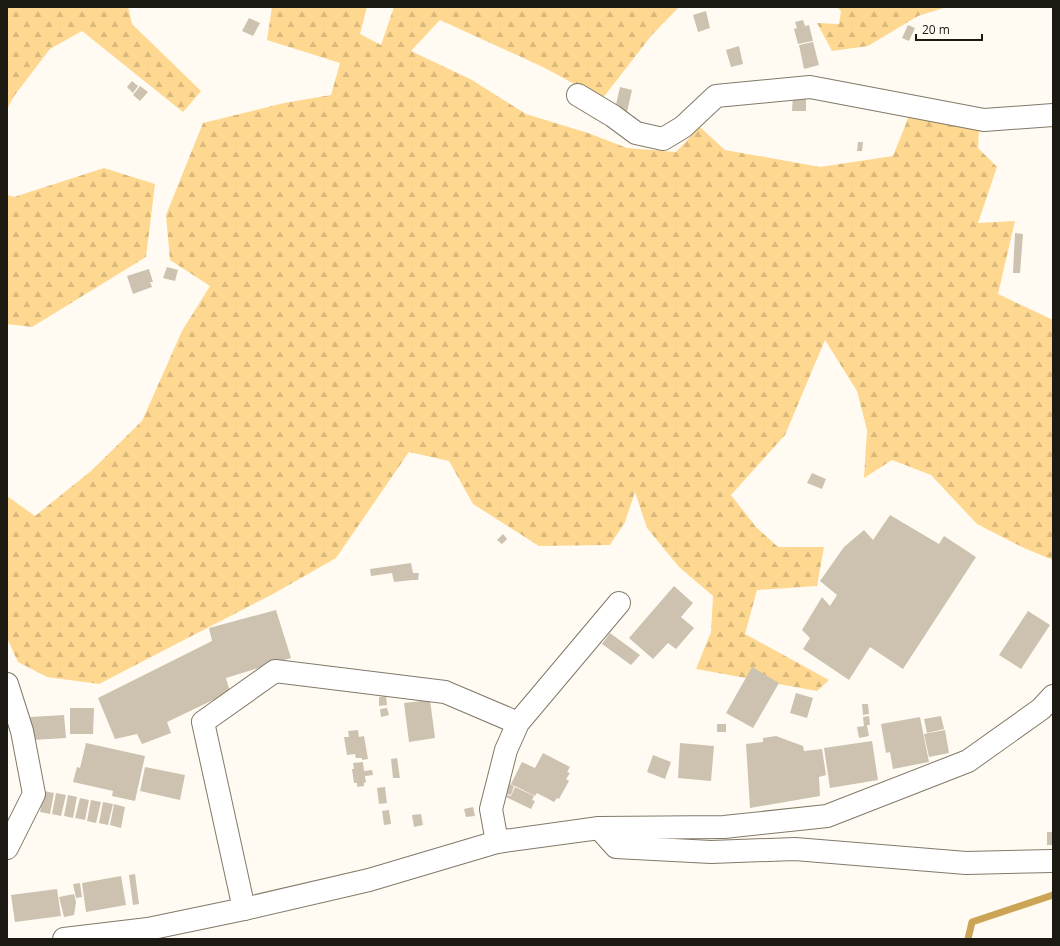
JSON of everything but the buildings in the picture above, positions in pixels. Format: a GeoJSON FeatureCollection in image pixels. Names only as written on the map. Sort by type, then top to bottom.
{"type":"FeatureCollection","features":[{"type":"Feature","properties":{"kind":"street"},"geometry":{"type":"LineString","coordinates":[[578,95],[613,116],[636,133],[663,139],[683,127],[716,96],[810,87],[984,120],[1053,116]]}},
{"type":"Feature","properties":{"kind":"street"},"geometry":{"type":"LineString","coordinates":[[497,842],[491,809],[506,750],[518,724],[619,603]]}},
{"type":"Feature","properties":{"kind":"street"},"geometry":{"type":"LineString","coordinates":[[244,909],[203,722],[275,671],[445,692],[518,724]]}},
{"type":"Feature","properties":{"kind":"street"},"geometry":{"type":"LineString","coordinates":[[7,684],[15,732],[34,794],[7,848]]}},
{"type":"Feature","properties":{"kind":"street"},"geometry":{"type":"LineString","coordinates":[[64,939],[148,929],[244,909],[369,880],[497,842],[599,828],[724,827],[827,816],[968,762],[1042,709],[1053,696]]}},
{"type":"Feature","properties":{"kind":"street"},"geometry":{"type":"LineString","coordinates":[[599,828],[616,847],[711,852],[796,849],[966,863],[1053,861]]}},
{"type":"Feature","properties":{"kind":"green space"},"geometry":{"type":"Polygon","coordinates":[[[7,7],[128,7],[132,24],[201,91],[183,112],[82,31],[50,49],[14,96],[7,109],[7,7]]]}},
{"type":"Feature","properties":{"kind":"green space"},"geometry":{"type":"Polygon","coordinates":[[[272,7],[367,7],[360,34],[381,45],[394,7],[679,7],[651,36],[602,99],[543,67],[440,20],[411,51],[472,80],[526,114],[588,133],[627,148],[676,152],[700,127],[725,150],[820,167],[893,156],[911,111],[979,130],[978,148],[997,167],[978,223],[1015,221],[998,294],[1053,320],[1053,560],[1024,548],[977,524],[931,475],[892,460],[864,478],[867,430],[857,391],[825,340],[785,435],[731,495],[756,527],[778,547],[824,547],[817,586],[757,590],[745,634],[829,680],[817,691],[696,669],[711,632],[713,596],[679,567],[647,528],[635,492],[625,522],[610,545],[539,546],[473,504],[449,461],[409,452],[336,558],[273,594],[99,684],[47,677],[18,662],[7,638],[7,496],[35,516],[91,471],[142,421],[182,331],[210,286],[170,260],[166,215],[203,123],[284,103],[331,95],[340,63],[267,40],[272,7]]]}},
{"type":"Feature","properties":{"kind":"green space"},"geometry":{"type":"Polygon","coordinates":[[[837,7],[947,7],[918,16],[868,46],[832,51],[817,23],[839,24],[841,11],[837,7]]]}},
{"type":"Feature","properties":{"kind":"green space"},"geometry":{"type":"Polygon","coordinates":[[[104,168],[155,184],[146,257],[32,327],[7,324],[7,195],[14,197],[104,168]]]}},
{"type":"Feature","properties":{"kind":"waterway"},"geometry":{"type":"LineString","coordinates":[[968,939],[972,922],[1053,895]]}}]}
